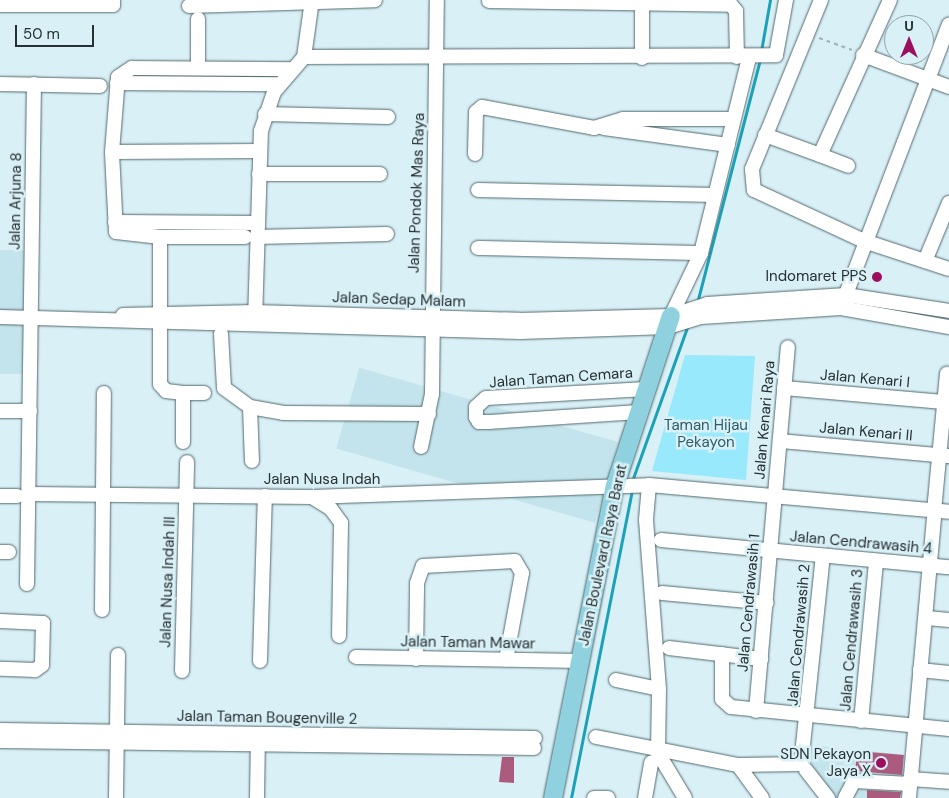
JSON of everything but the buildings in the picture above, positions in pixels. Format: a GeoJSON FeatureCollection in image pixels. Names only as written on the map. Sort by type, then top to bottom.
{"type":"FeatureCollection","features":[{"type":"Feature","properties":{"kind":"main road","name":"Jalan Boulevard Raya Barat"},"geometry":{"type":"LineString","coordinates":[[553,798],[580,661],[619,486],[647,389],[677,321]]}},
{"type":"Feature","properties":{"kind":"street"},"geometry":{"type":"LineString","coordinates":[[198,19],[189,3],[375,0]]}},
{"type":"Feature","properties":{"kind":"street","name":"Jalan Pondok Mas Raya"},"geometry":{"type":"LineString","coordinates":[[421,447],[429,414],[437,0]]}},
{"type":"Feature","properties":{"kind":"street"},"geometry":{"type":"LineString","coordinates":[[255,319],[252,232],[265,114],[279,84],[289,69],[304,57],[437,59],[772,56],[780,53],[786,0]]}},
{"type":"Feature","properties":{"kind":"street"},"geometry":{"type":"LineString","coordinates":[[820,0],[765,135],[751,176],[756,192],[864,240],[949,269]]}},
{"type":"Feature","properties":{"kind":"street"},"geometry":{"type":"LineString","coordinates":[[820,155],[863,55],[890,0]]}},
{"type":"Feature","properties":{"kind":"street"},"geometry":{"type":"LineString","coordinates":[[304,57],[312,1]]}},
{"type":"Feature","properties":{"kind":"street"},"geometry":{"type":"LineString","coordinates":[[489,1],[642,1],[731,5],[736,11],[748,57],[701,253],[677,321]]}},
{"type":"Feature","properties":{"kind":"street"},"geometry":{"type":"LineString","coordinates":[[642,1],[642,58]]}},
{"type":"Feature","properties":{"kind":"street"},"geometry":{"type":"LineString","coordinates":[[0,5],[33,2],[113,3]]}},
{"type":"Feature","properties":{"kind":"street"},"geometry":{"type":"LineString","coordinates":[[198,67],[198,19],[206,3]]}},
{"type":"Feature","properties":{"kind":"street"},"geometry":{"type":"LineString","coordinates":[[843,301],[864,240],[949,25]]}},
{"type":"Feature","properties":{"kind":"street"},"geometry":{"type":"LineString","coordinates":[[863,55],[949,87]]}},
{"type":"Feature","properties":{"kind":"street"},"geometry":{"type":"LineString","coordinates":[[252,232],[160,237],[119,235],[115,222],[112,152],[117,82],[128,69],[198,67],[289,69]]}},
{"type":"Feature","properties":{"kind":"street"},"geometry":{"type":"LineString","coordinates":[[117,82],[279,84]]}},
{"type":"Feature","properties":{"kind":"street"},"geometry":{"type":"LineString","coordinates":[[0,84],[100,86]]}},
{"type":"Feature","properties":{"kind":"street","name":"Jalan Arjuna 8"},"geometry":{"type":"LineString","coordinates":[[27,584],[23,495],[30,411],[34,84]]}},
{"type":"Feature","properties":{"kind":"street"},"geometry":{"type":"LineString","coordinates":[[475,154],[476,112],[482,107],[604,128],[728,145]]}},
{"type":"Feature","properties":{"kind":"street"},"geometry":{"type":"LineString","coordinates":[[265,114],[388,117]]}},
{"type":"Feature","properties":{"kind":"street"},"geometry":{"type":"LineString","coordinates":[[604,128],[623,118],[733,119]]}},
{"type":"Feature","properties":{"kind":"street"},"geometry":{"type":"LineString","coordinates":[[765,135],[848,166]]}},
{"type":"Feature","properties":{"kind":"street"},"geometry":{"type":"LineString","coordinates":[[112,152],[260,151]]}},
{"type":"Feature","properties":{"kind":"street"},"geometry":{"type":"LineString","coordinates":[[259,174],[380,174]]}},
{"type":"Feature","properties":{"kind":"street"},"geometry":{"type":"LineString","coordinates":[[478,190],[715,195]]}},
{"type":"Feature","properties":{"kind":"street"},"geometry":{"type":"LineString","coordinates":[[925,261],[949,204]]}},
{"type":"Feature","properties":{"kind":"street"},"geometry":{"type":"LineString","coordinates":[[115,222],[252,232],[387,234]]}},
{"type":"Feature","properties":{"kind":"street"},"geometry":{"type":"LineString","coordinates":[[160,237],[161,387],[182,393],[204,393]]}},
{"type":"Feature","properties":{"kind":"street"},"geometry":{"type":"LineString","coordinates":[[478,248],[701,253]]}},
{"type":"Feature","properties":{"kind":"street"},"geometry":{"type":"LineString","coordinates":[[843,301],[930,308],[949,312]]}},
{"type":"Feature","properties":{"kind":"street"},"geometry":{"type":"LineString","coordinates":[[843,301],[949,327]]}},
{"type":"Feature","properties":{"kind":"street","name":"Jalan Sedap Malam"},"geometry":{"type":"LineString","coordinates":[[677,321],[707,304],[843,301]]}},
{"type":"Feature","properties":{"kind":"street","name":"Jalan Sedap Malam"},"geometry":{"type":"LineString","coordinates":[[0,317],[431,322],[520,320],[677,321],[843,301]]}},
{"type":"Feature","properties":{"kind":"street"},"geometry":{"type":"LineString","coordinates":[[926,322],[930,308]]}},
{"type":"Feature","properties":{"kind":"street"},"geometry":{"type":"LineString","coordinates":[[222,334],[224,388],[250,407],[283,413],[429,414]]}},
{"type":"Feature","properties":{"kind":"street","name":"Jalan Kenari Raya"},"geometry":{"type":"LineString","coordinates":[[774,497],[788,347]]}},
{"type":"Feature","properties":{"kind":"street"},"geometry":{"type":"LineString","coordinates":[[910,787],[913,726],[927,618],[934,515],[943,455],[944,402],[947,374]]}},
{"type":"Feature","properties":{"kind":"street","name":"Jalan Kenari I"},"geometry":{"type":"LineString","coordinates":[[784,388],[944,402]]}},
{"type":"Feature","properties":{"kind":"street","name":"Jalan Taman Cemara"},"geometry":{"type":"LineString","coordinates":[[639,412],[480,422],[476,417],[476,407],[486,398],[647,389]]}},
{"type":"Feature","properties":{"kind":"street"},"geometry":{"type":"LineString","coordinates":[[182,393],[182,442]]}},
{"type":"Feature","properties":{"kind":"street"},"geometry":{"type":"LineString","coordinates":[[102,610],[104,394]]}},
{"type":"Feature","properties":{"kind":"street"},"geometry":{"type":"LineString","coordinates":[[250,407],[252,461]]}},
{"type":"Feature","properties":{"kind":"street"},"geometry":{"type":"LineString","coordinates":[[0,411],[30,411]]}},
{"type":"Feature","properties":{"kind":"street","name":"Jalan Kenari II"},"geometry":{"type":"LineString","coordinates":[[780,441],[943,455]]}},
{"type":"Feature","properties":{"kind":"street","name":"Jalan Nusa Indah III"},"geometry":{"type":"LineString","coordinates":[[182,671],[187,462]]}},
{"type":"Feature","properties":{"kind":"street"},"geometry":{"type":"LineString","coordinates":[[644,485],[658,689],[654,758],[645,798]]}},
{"type":"Feature","properties":{"kind":"street","name":"Jalan Nusa Indah"},"geometry":{"type":"LineString","coordinates":[[0,496],[103,493],[312,497],[644,485],[934,515],[949,512]]}},
{"type":"Feature","properties":{"kind":"street"},"geometry":{"type":"LineString","coordinates":[[260,661],[265,496]]}},
{"type":"Feature","properties":{"kind":"street"},"geometry":{"type":"LineString","coordinates":[[312,497],[331,509],[341,523],[339,636]]}},
{"type":"Feature","properties":{"kind":"street","name":"Jalan Cendrawasih 1"},"geometry":{"type":"LineString","coordinates":[[756,711],[767,603],[774,497]]}},
{"type":"Feature","properties":{"kind":"street","name":"Jalan Cendrawasih 4"},"geometry":{"type":"LineString","coordinates":[[661,540],[949,567]]}},
{"type":"Feature","properties":{"kind":"street","name":"Jalan Cendrawasih 2"},"geometry":{"type":"LineString","coordinates":[[738,765],[801,764],[809,716],[823,556]]}},
{"type":"Feature","properties":{"kind":"street"},"geometry":{"type":"LineString","coordinates":[[416,659],[417,583],[422,566],[515,561],[522,573],[506,660]]}},
{"type":"Feature","properties":{"kind":"street","name":"Jalan Cendrawasih 3"},"geometry":{"type":"LineString","coordinates":[[861,721],[876,561]]}},
{"type":"Feature","properties":{"kind":"street"},"geometry":{"type":"LineString","coordinates":[[662,593],[767,603]]}},
{"type":"Feature","properties":{"kind":"street"},"geometry":{"type":"LineString","coordinates":[[927,618],[949,620]]}},
{"type":"Feature","properties":{"kind":"street"},"geometry":{"type":"LineString","coordinates":[[0,621],[44,623],[42,666],[35,670],[0,669]]}},
{"type":"Feature","properties":{"kind":"street"},"geometry":{"type":"LineString","coordinates":[[668,648],[761,659]]}},
{"type":"Feature","properties":{"kind":"street"},"geometry":{"type":"LineString","coordinates":[[722,654],[722,700],[731,707],[949,729]]}},
{"type":"Feature","properties":{"kind":"street"},"geometry":{"type":"LineString","coordinates":[[116,798],[118,655]]}},
{"type":"Feature","properties":{"kind":"street","name":"Jalan Taman Mawar"},"geometry":{"type":"LineString","coordinates":[[356,657],[580,661]]}},
{"type":"Feature","properties":{"kind":"street"},"geometry":{"type":"LineString","coordinates":[[920,670],[949,673]]}},
{"type":"Feature","properties":{"kind":"street"},"geometry":{"type":"LineString","coordinates":[[616,680],[658,689]]}},
{"type":"Feature","properties":{"kind":"street","name":"Jalan Taman Bougenville 2"},"geometry":{"type":"LineString","coordinates":[[0,730],[118,737],[534,743]]}},
{"type":"Feature","properties":{"kind":"street","name":"Jalan Taman Bougenville 2"},"geometry":{"type":"LineString","coordinates":[[0,741],[118,737]]}},
{"type":"Feature","properties":{"kind":"street"},"geometry":{"type":"LineString","coordinates":[[596,737],[654,758],[738,765],[762,798]]}},
{"type":"Feature","properties":{"kind":"street"},"geometry":{"type":"LineString","coordinates":[[257,798],[258,739]]}},
{"type":"Feature","properties":{"kind":"street"},"geometry":{"type":"LineString","coordinates":[[654,758],[685,798]]}},
{"type":"Feature","properties":{"kind":"street"},"geometry":{"type":"LineString","coordinates":[[806,770],[828,798]]}},
{"type":"Feature","properties":{"kind":"street"},"geometry":{"type":"LineString","coordinates":[[845,798],[854,781],[910,787],[949,782]]}},
{"type":"Feature","properties":{"kind":"street"},"geometry":{"type":"LineString","coordinates":[[594,798],[608,798]]}},
{"type":"Feature","properties":{"kind":"path"},"geometry":{"type":"LineString","coordinates":[[807,34],[863,55]]}},
{"type":"Feature","properties":{"kind":"shaded area"},"geometry":{"type":"Polygon","coordinates":[[[0,250],[29,250],[29,374],[0,374],[0,250]]]}},
{"type":"Feature","properties":{"kind":"shaded area"},"geometry":{"type":"Polygon","coordinates":[[[359,368],[618,442],[595,523],[336,449],[359,368]]]}},
{"type":"Feature","properties":{"kind":"shaded area"},"geometry":{"type":"Polygon","coordinates":[[[808,745],[908,755],[905,798],[835,798],[807,763],[808,745]]]}},
{"type":"Feature","properties":{"kind":"green space","name":"Taman Hijau Pekayon"},"geometry":{"type":"Polygon","coordinates":[[[685,355],[755,356],[746,480],[652,471],[685,355]]]}},
{"type":"Feature","properties":{"kind":"waterway"},"geometry":{"type":"LineString","coordinates":[[761,51],[770,0]]}},
{"type":"Feature","properties":{"kind":"waterway"},"geometry":{"type":"LineString","coordinates":[[697,303],[760,60]]}},
{"type":"Feature","properties":{"kind":"waterway"},"geometry":{"type":"LineString","coordinates":[[632,481],[688,325]]}},
{"type":"Feature","properties":{"kind":"waterway"},"geometry":{"type":"LineString","coordinates":[[571,798],[632,489]]}},
{"type":"Feature","properties":{"kind":"place","name":"Indomaret PPS"},"geometry":{"type":"Point","coordinates":[877,277]}},
{"type":"Feature","properties":{"kind":"place","name":"SDN Pekayon Jaya X"},"geometry":{"type":"Point","coordinates":[881,763]}}]}
